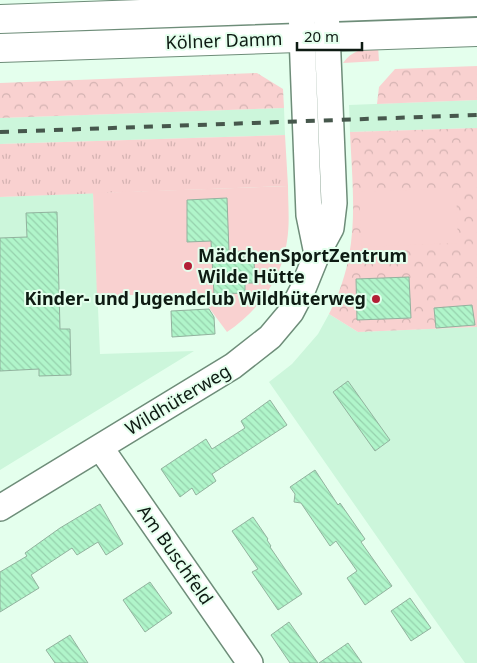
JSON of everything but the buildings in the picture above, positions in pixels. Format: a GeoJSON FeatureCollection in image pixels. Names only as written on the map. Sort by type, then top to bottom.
{"type":"FeatureCollection","features":[{"type":"Feature","properties":{"kind":"street","name":"Kölner Damm"},"geometry":{"type":"LineString","coordinates":[[0,19],[477,2]]}},
{"type":"Feature","properties":{"kind":"street","name":"Wildhüterweg"},"geometry":{"type":"LineString","coordinates":[[0,508],[233,366],[270,337],[292,312],[317,254],[309,215],[315,38],[313,8]]}},
{"type":"Feature","properties":{"kind":"street","name":"Kölner Damm"},"geometry":{"type":"LineString","coordinates":[[0,48],[477,32]]}},
{"type":"Feature","properties":{"kind":"street","name":"Am Buschfeld"},"geometry":{"type":"LineString","coordinates":[[100,446],[250,663]]}},
{"type":"Feature","properties":{"kind":"shaded area"},"geometry":{"type":"Polygon","coordinates":[[[477,100],[477,128],[350,132],[349,105],[477,100]]]}},
{"type":"Feature","properties":{"kind":"shaded area"},"geometry":{"type":"Polygon","coordinates":[[[284,108],[285,135],[0,144],[0,118],[284,108]]]}},
{"type":"Feature","properties":{"kind":"shaded area"},"geometry":{"type":"Polygon","coordinates":[[[93,193],[100,354],[194,351],[0,470],[0,197],[93,193]]]}},
{"type":"Feature","properties":{"kind":"shaded area"},"geometry":{"type":"Polygon","coordinates":[[[329,314],[358,332],[477,327],[477,663],[465,663],[269,382],[292,364],[318,334],[329,314]]]}},
{"type":"Feature","properties":{"kind":"green space"},"geometry":{"type":"Polygon","coordinates":[[[378,46],[379,61],[343,63],[358,51],[378,46]]]}},
{"type":"Feature","properties":{"kind":"green space"},"geometry":{"type":"Polygon","coordinates":[[[477,66],[477,100],[377,104],[379,87],[395,69],[477,66]]]}},
{"type":"Feature","properties":{"kind":"green space"},"geometry":{"type":"Polygon","coordinates":[[[257,73],[283,89],[284,108],[0,118],[0,83],[257,73]]]}},
{"type":"Feature","properties":{"kind":"green space"},"geometry":{"type":"Polygon","coordinates":[[[477,128],[477,327],[358,332],[329,314],[346,269],[353,225],[350,132],[477,128]]]}},
{"type":"Feature","properties":{"kind":"green space"},"geometry":{"type":"Polygon","coordinates":[[[285,135],[288,186],[0,197],[0,144],[285,135]]]}},
{"type":"Feature","properties":{"kind":"green space","name":"MädchenSportZentrum Wilde Hütte"},"geometry":{"type":"Polygon","coordinates":[[[288,186],[288,234],[280,268],[267,293],[258,304],[227,332],[198,293],[97,296],[93,193],[288,186]]]}},
{"type":"Feature","properties":{"kind":"green space"},"geometry":{"type":"Polygon","coordinates":[[[456,188],[458,243],[362,247],[359,192],[456,188]]]}},
{"type":"Feature","properties":{"kind":"railway"},"geometry":{"type":"LineString","coordinates":[[0,132],[477,115]]}},
{"type":"Feature","properties":{"kind":"place","name":"MädchenSportZentrum Wilde Hütte"},"geometry":{"type":"Point","coordinates":[188,266]}},
{"type":"Feature","properties":{"kind":"place","name":"Kinder- und Jugendclub Wildhüterweg"},"geometry":{"type":"Point","coordinates":[376,299]}}]}
